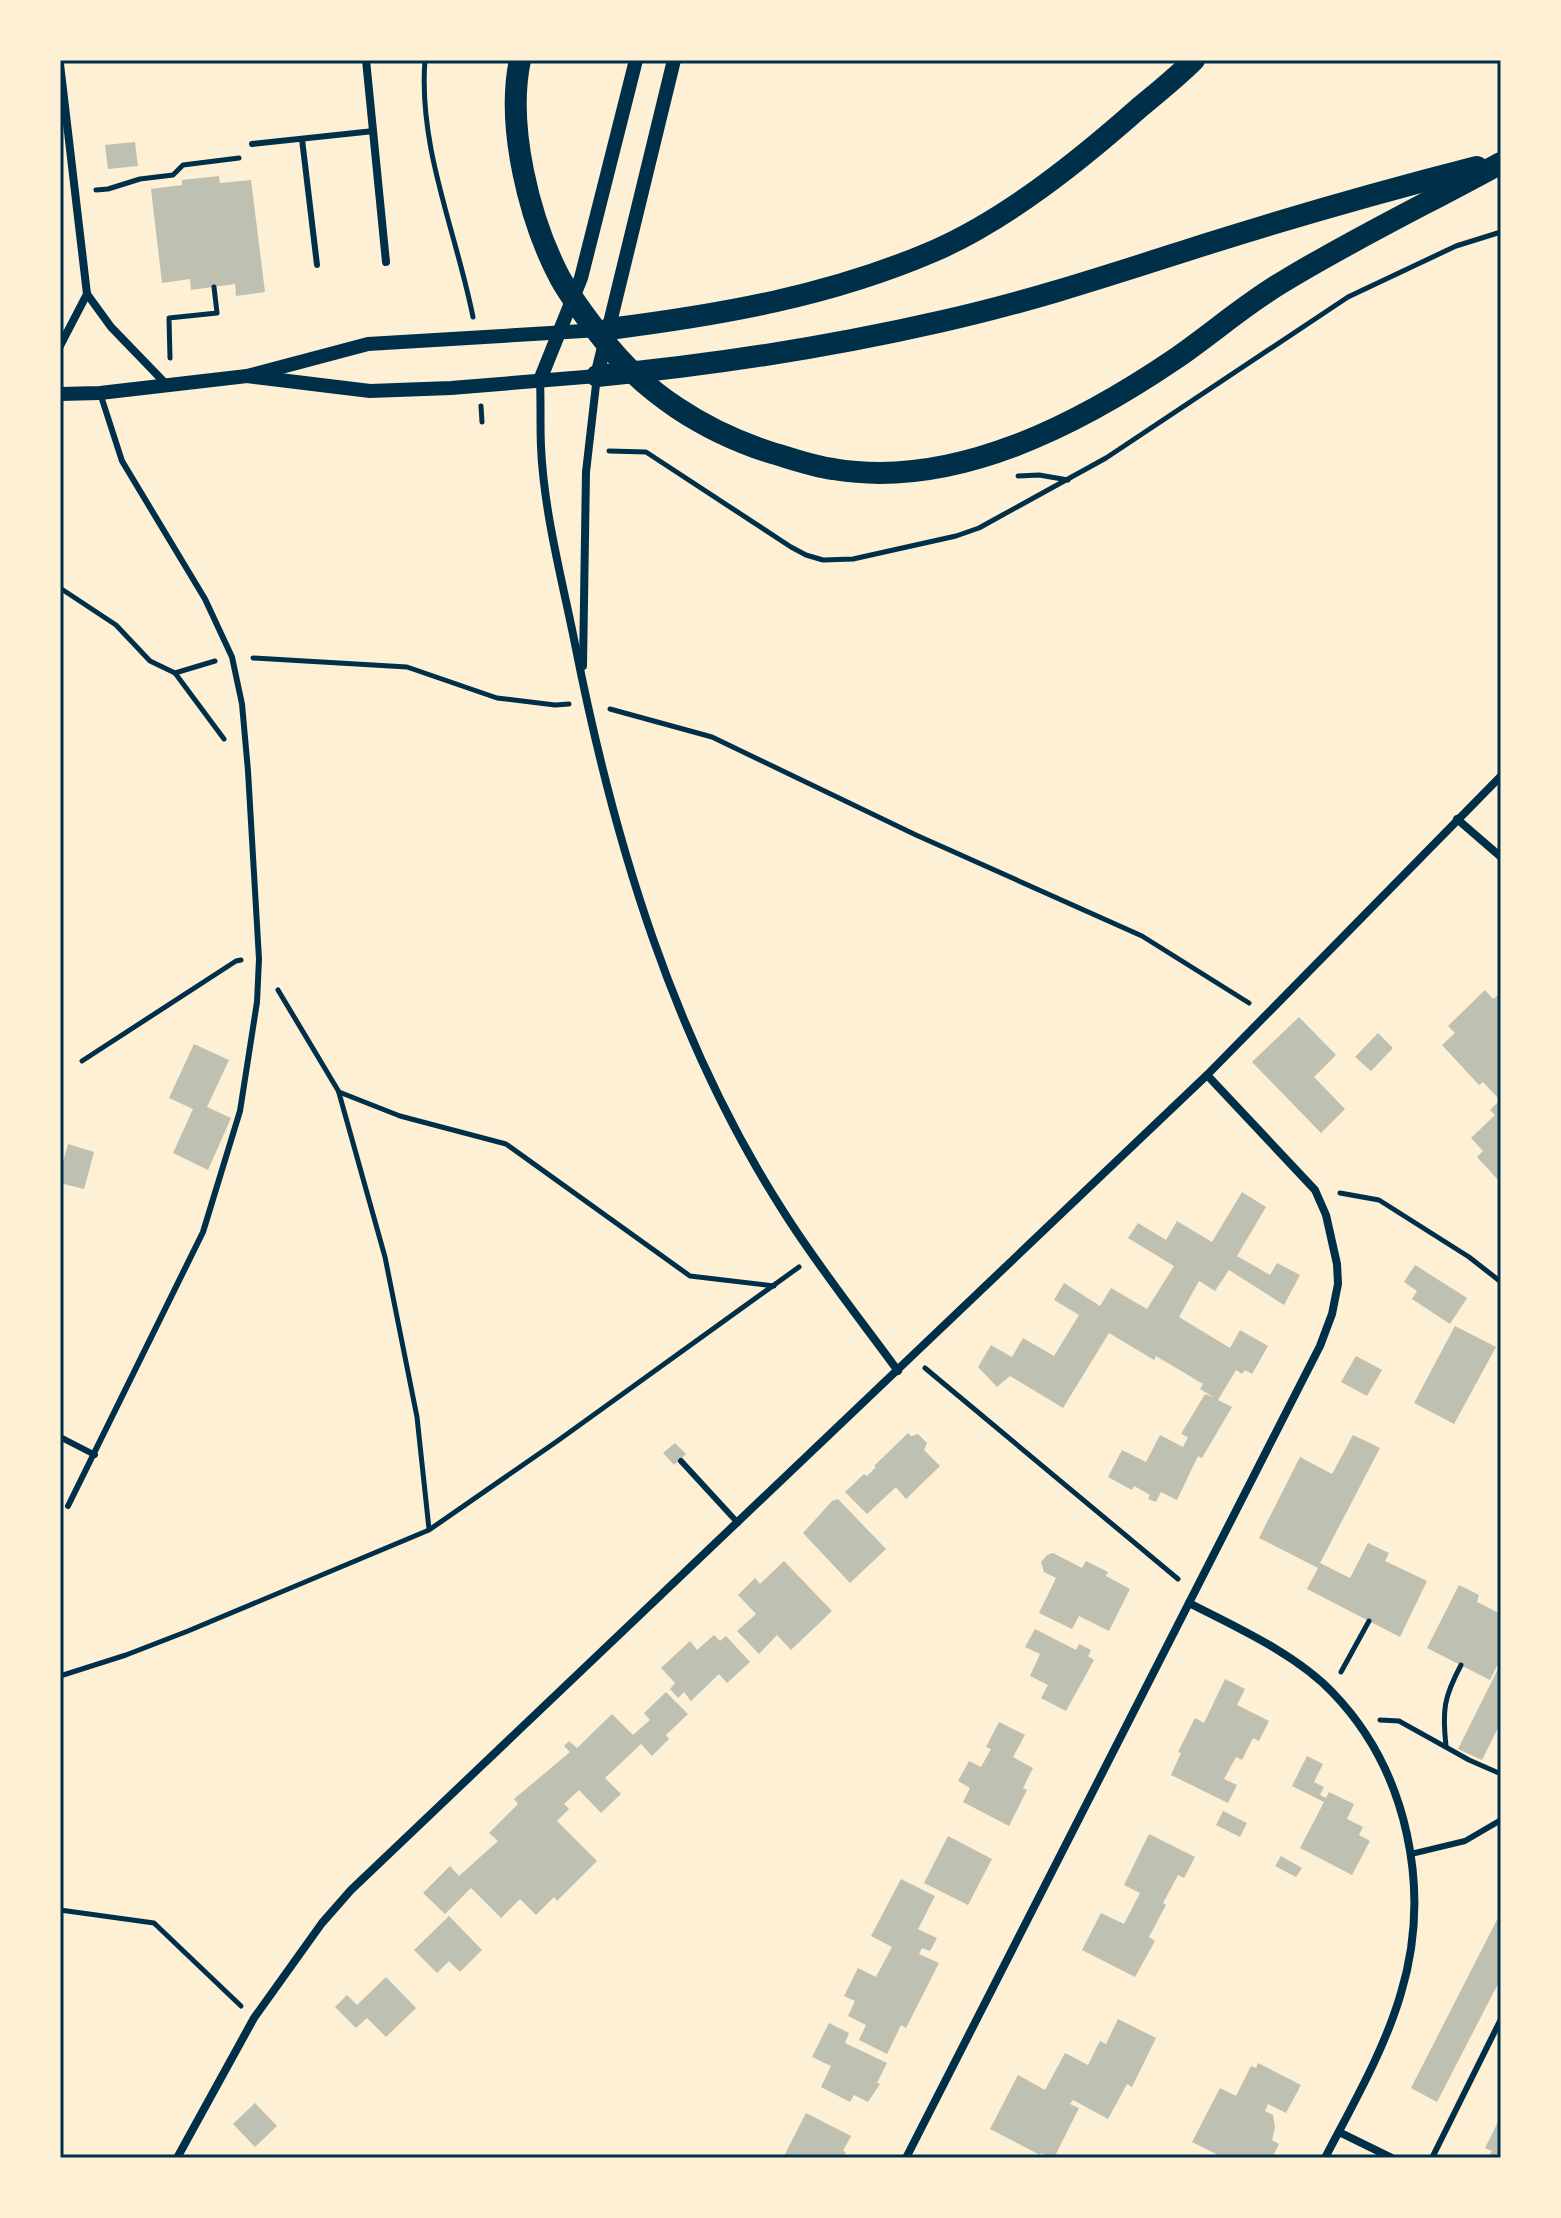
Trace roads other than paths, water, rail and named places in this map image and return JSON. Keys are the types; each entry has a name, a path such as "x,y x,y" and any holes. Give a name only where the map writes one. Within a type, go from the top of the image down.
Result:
{"highway":[{"path":"520,60 517,111 521,158 532,206 561,279 611,350 645,384 707,427 742,443 807,464 858,472 905,471 966,461 1004,450 1075,419 1177,357 1285,280 1501,162"},
{"path":"609,329 692,319 762,306 836,285 936,250 1034,192 1111,132 1194,60"},
{"path":"597,376 697,367 945,321 1056,291 1365,196 1501,162"}],"street":[{"path":"366,60 386,262"},
{"path":"636,60 581,278 540,380 541,448 546,497 587,703 624,852 664,972 722,1103 812,1256 898,1371"},
{"path":"583,682 586,472 597,376 674,60"},
{"path":"60,64 87,294 111,327 168,387"},
{"path":"60,346 87,294"},
{"path":"60,394 168,387 247,376 368,344 609,329"},
{"path":"247,376 370,391 597,376"},
{"path":"177,2158 254,2018 322,1923 351,1890 1207,1075 1501,776"},
{"path":"1457,819 1501,857"},
{"path":"906,2158 1320,1346 1332,1314 1337,1294 1337,1264 1326,1215 1315,1190 1207,1075"},
{"path":"1189,1603 1270,1645 1331,1691 1355,1720 1387,1772 1402,1815 1416,1894 1413,1935 1404,1982 1378,2057 1325,2158"},
{"path":"1339,2132 1392,2158"}],"lane":[{"path":"252,144 374,131"},
{"path":"302,139 317,265"},
{"path":"68,1506 203,1232 240,1111 257,1002 259,959 248,771 242,704 232,657 205,599 122,461 100,393"},
{"path":"60,1437 95,1455"},
{"path":"681,1461 738,1523"},
{"path":"1411,1854 1465,1841 1501,1820"},
{"path":"1432,2158 1501,2019"}]}
